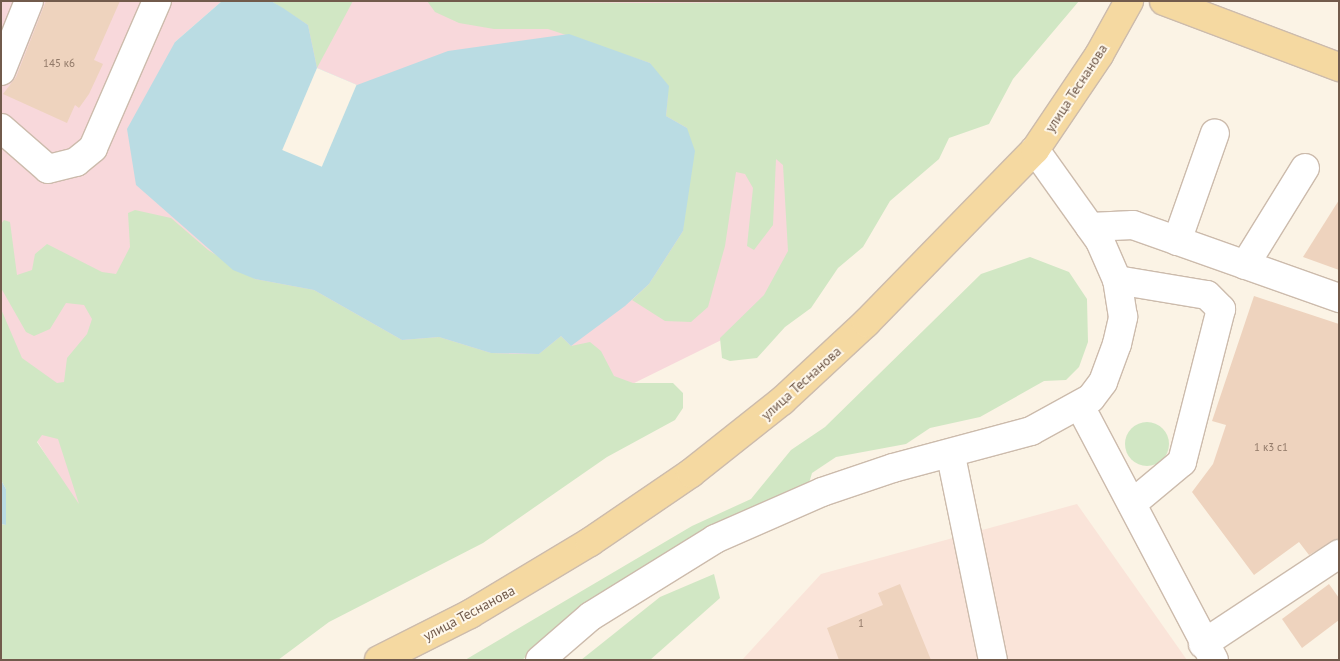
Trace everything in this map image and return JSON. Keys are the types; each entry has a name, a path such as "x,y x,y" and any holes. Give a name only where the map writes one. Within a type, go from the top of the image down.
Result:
{"main road":[{"name":"улица Теснанова","path":"378,660 528,581 737,440 826,362 1035,150 1099,55 1129,1"},
{"path":"1164,1 1339,67"}],"street":[{"path":"1,70 28,1"},
{"path":"1,128 48,169 76,162 93,148 157,1"},
{"path":"1177,241 1215,133"},
{"path":"540,660 591,616 715,539 822,492 893,468 951,456 1031,432 1080,406 1097,390 1112,361 1123,318 1117,280 1090,227 1035,150"},
{"path":"1245,265 1305,168"},
{"path":"1090,227 1133,225 1339,298"},
{"path":"1117,280 1207,295 1222,309 1182,462 1133,503"},
{"path":"1080,406 1133,503 1208,652 1339,554"},
{"path":"951,456 992,660"}],"shaded area":[{"path":"1,1 222,1 175,42 357,85 317,68 283,8 271,1 1016,1 766,318 476,461 156,632 1,383"},
{"path":"1077,504 1187,660 742,660 821,574"}],"green space":[{"path":"271,1 353,1 317,68 308,25"},
{"path":"427,1 642,3 1079,1 1013,79 989,124 949,138 939,159 890,201 863,247 838,268 811,308 785,327 757,358 730,361 722,358 720,338 764,295 788,251 783,165 776,159 773,225 754,250 747,246 753,188 745,174 736,172 725,246 708,307 691,322 665,321 632,300 649,284 683,231 687,128 666,116 668,94 650,63 548,29 494,29 459,23 435,12"},
{"path":"135,210 171,218 208,250 255,279 314,290 402,340 439,337 491,353 514,354 539,354 561,336 571,346 590,342 601,351 614,376 633,383 673,383 683,393 683,408 675,420 607,457 483,543 329,622 278,660 1,660 1,524 6,525 6,489 1,480 1,309 22,358 57,383 64,382 67,358 87,334 92,319 84,305 66,303 50,329 34,336 26,332 1,288 1,224 4,220 10,222 17,275 32,270 35,254 47,244 102,272 116,274 130,247 128,213","holes":["42,435 58,439 79,504 37,442"]},
{"path":"1030,257 1069,272 1087,299 1088,342 1079,367 1066,380 1044,381 980,417 930,428 906,444 836,457 812,473 807,490 545,640 522,660 465,660 692,526 751,499 791,450 825,427 981,274"},
{"path":"1147,422 1159,426 1165,432 1169,444 1165,456 1159,462 1147,466 1135,462 1129,456 1125,444 1129,432 1135,426"},
{"path":"714,574 720,598 650,660 581,660 660,597"}],"water":[{"path":"222,1 271,1 283,8 308,25 317,68 357,85 448,51 569,34 650,63 669,86 666,116 687,128 695,151 683,231 649,284 625,306 571,346 561,336 539,354 491,353 439,337 402,340 314,290 255,279 233,270 136,185 127,129 175,42"},
{"path":"1,480 6,489 6,525 1,524"}],"pier":[{"path":"317,68 357,85 322,167 282,150"}],"building":[{"path":"46,1 120,1 94,60 103,64 89,94 79,108 75,105 67,123 3,94 16,77"},
{"path":"1339,200 1339,270 1303,257"},
{"path":"1254,296 1339,324 1339,538 1309,555 1299,542 1254,575 1192,492 1213,464 1226,425 1212,421"},
{"path":"900,584 931,660 839,660 827,628 883,605 878,593"},
{"path":"1329,584 1339,598 1339,620 1302,648 1282,619"}]}
